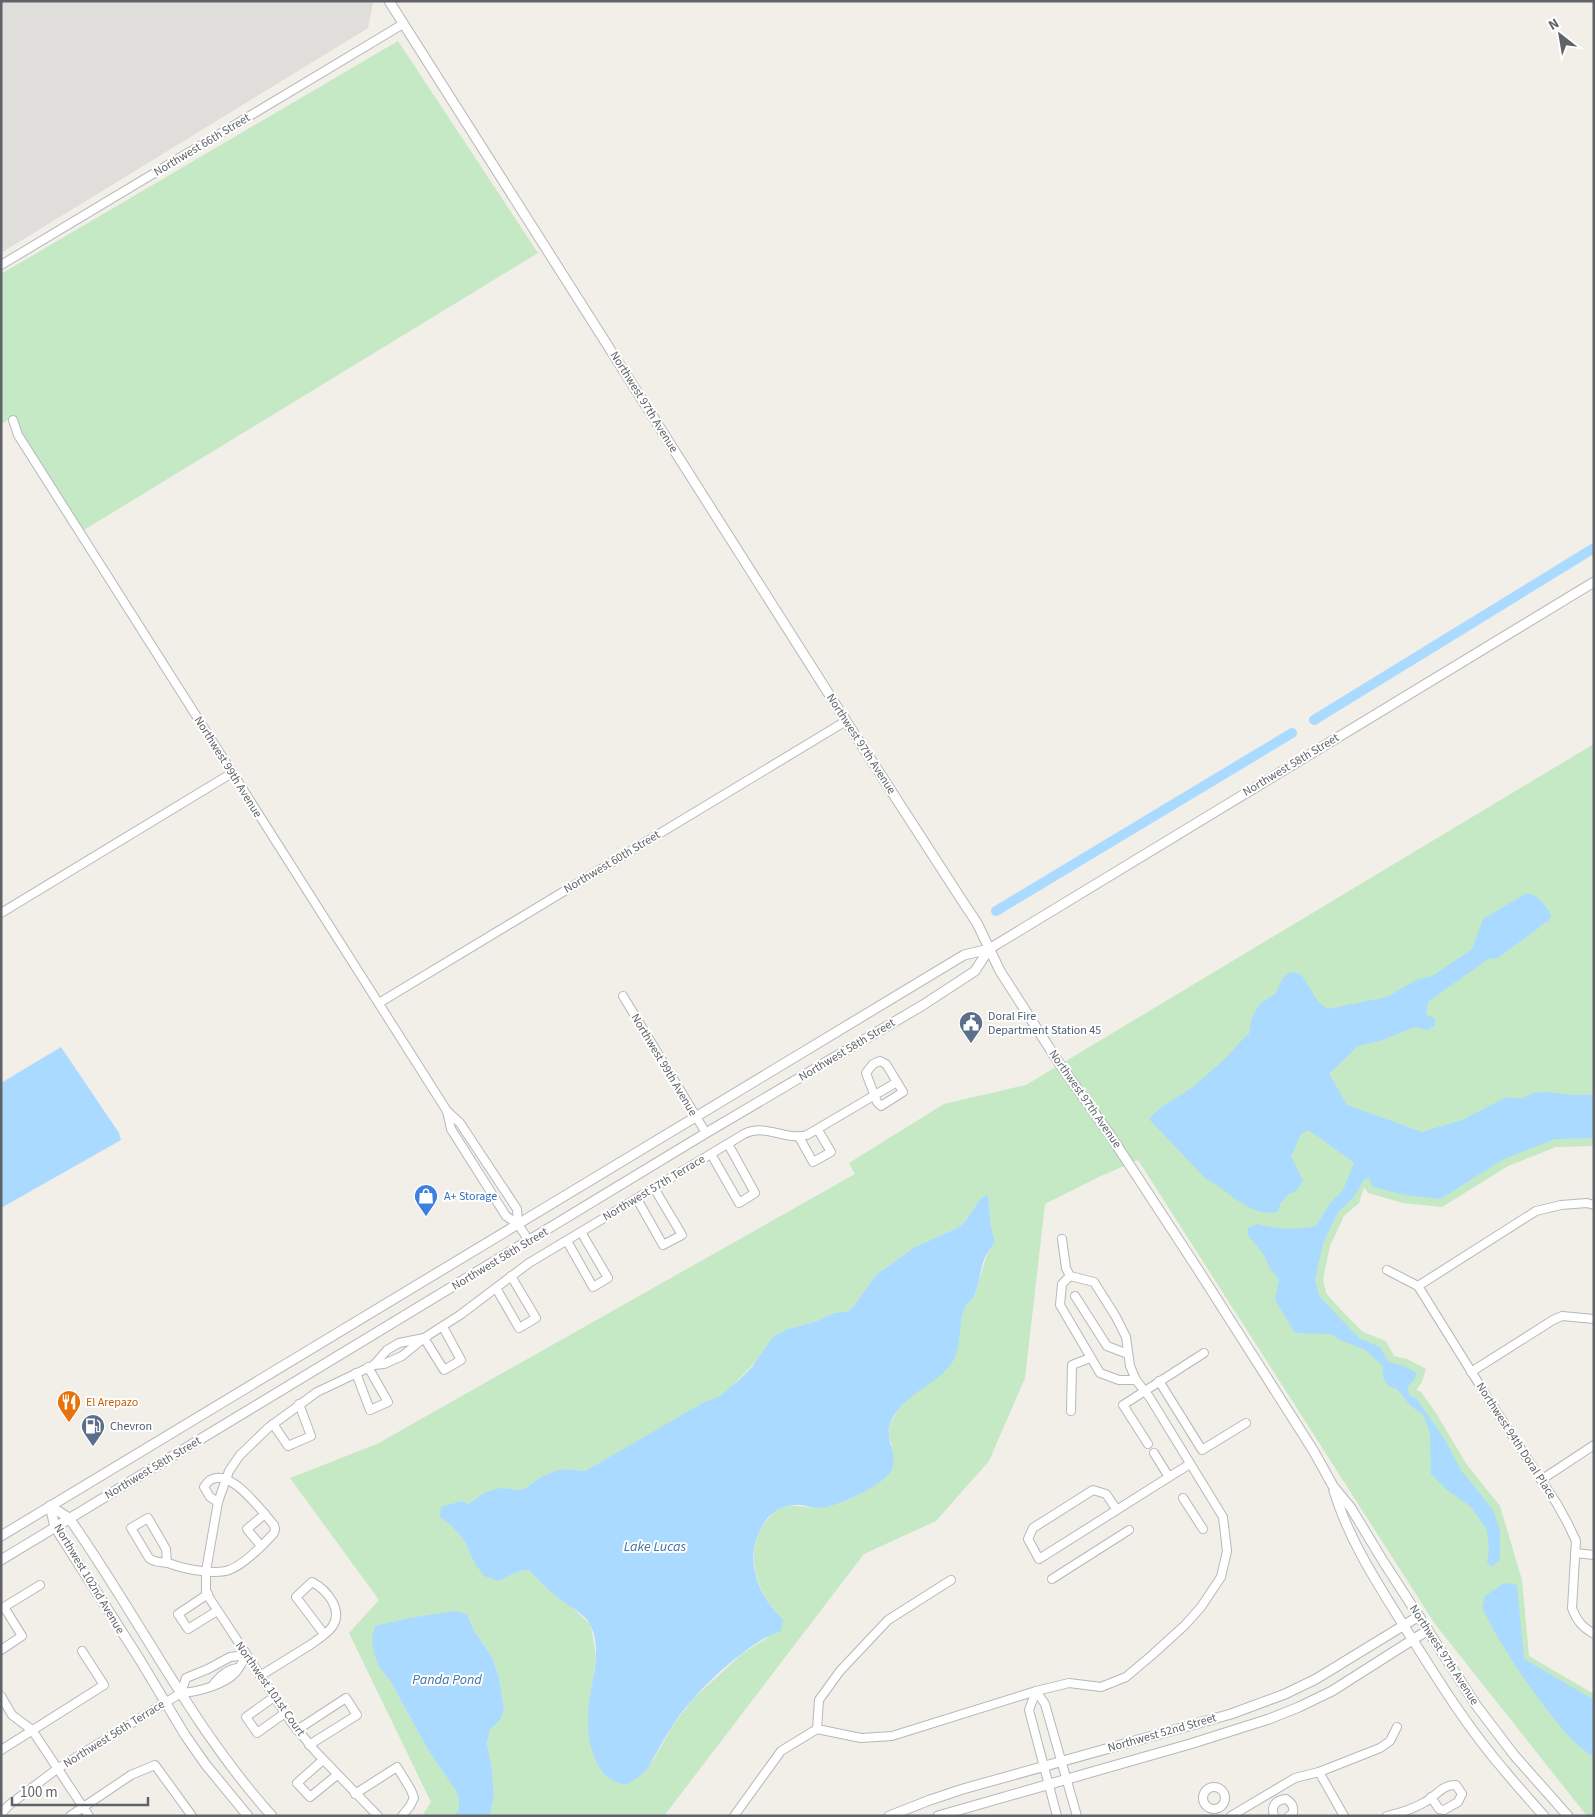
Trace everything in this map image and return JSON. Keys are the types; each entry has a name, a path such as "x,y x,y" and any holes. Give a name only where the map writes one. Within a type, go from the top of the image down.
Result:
{"street":[{"name":"Northwest 97th Avenue","path":"389,1 968,909 1000,971 1052,1053 1110,1135 1197,1268 1313,1450 1333,1486 1351,1508 1476,1705 1514,1755 1568,1816"},
{"name":"Northwest 66th Street","path":"1,265 403,24"},
{"name":"Northwest 99th Avenue","path":"13,420 18,435 447,1111 460,1123 517,1210 518,1224"},
{"name":"Northwest 58th Street","path":"1,1536 964,955 989,949 1594,582"},
{"name":"Northwest 60th Street","path":"379,1003 846,720"},
{"path":"1,913 232,773"},
{"name":"Northwest 58th Street","path":"1,1560 706,1133 937,996 975,971 989,949"},
{"name":"Northwest 99th Avenue","path":"623,996 706,1133"},
{"path":"880,1061 886,1064 897,1082 903,1092 885,1104 879,1105 866,1073 873,1064 880,1061"},
{"path":"818,1130 831,1152 813,1162 799,1137 818,1130 897,1082"},
{"name":"Northwest 99th Avenue","path":"447,1111 451,1129 495,1200 506,1216 518,1224"},
{"name":"Northwest 57th Terrace","path":"206,1571 218,1502 229,1471 240,1455 273,1424 299,1404 326,1387 371,1366 397,1359 511,1276 748,1132 758,1129 799,1137"},
{"path":"711,1154 739,1203 755,1193 728,1144"},
{"path":"637,1198 663,1245 682,1235 654,1188"},
{"path":"1387,1270 1418,1286 1536,1211 1561,1205 1587,1203 1594,1205"},
{"path":"518,1224 529,1241"},
{"path":"567,1241 593,1287 608,1278 581,1232"},
{"path":"734,1816 781,1751 817,1729 861,1738 892,1736 1036,1691 1069,1683 1101,1688 1126,1677 1152,1656 1201,1607 1221,1577 1227,1551 1224,1517 1136,1380 1130,1366 1126,1337 1094,1282 1070,1276 1066,1268 1062,1240"},
{"path":"496,1288 519,1328 536,1318 511,1276"},
{"path":"1070,1276 1062,1284 1060,1305 1090,1358 1100,1373 1119,1380 1136,1380"},
{"name":"Northwest 94th Doral Place","path":"1418,1286 1568,1524 1576,1540 1572,1608 1576,1618 1583,1627 1594,1634"},
{"path":"1075,1296 1108,1346 1128,1354"},
{"path":"1471,1372 1562,1316 1594,1319"},
{"path":"424,1338 444,1370 462,1360 442,1327"},
{"name":"Northwest 57th Terrace","path":"371,1366 387,1350 398,1343 424,1338"},
{"path":"1148,1444 1123,1405 1204,1352"},
{"path":"1071,1411 1072,1365 1090,1358"},
{"path":"356,1373 370,1410 376,1408 388,1402 371,1366"},
{"path":"1159,1381 1202,1450 1246,1423"},
{"path":"273,1424 288,1446 311,1436 299,1404"},
{"path":"1541,1480 1594,1445"},
{"path":"1154,1453 1169,1477"},
{"path":"1117,1510 1106,1494 1093,1490 1033,1528 1028,1539 1039,1559 1117,1510 1169,1477 1190,1464"},
{"path":"167,1563 166,1549 148,1518 131,1528 149,1558 157,1563 223,1572 234,1568 274,1533 275,1529 240,1486 225,1480 214,1479 206,1484 204,1487 210,1497 218,1502"},
{"name":"Northwest 97th Avenue","path":"1333,1486 1341,1514 1367,1567 1413,1640 1468,1723 1503,1769 1544,1816"},
{"path":"1183,1498 1203,1529"},
{"name":"Northwest 102nd Avenue","path":"50,1506 69,1518 180,1693 226,1759 272,1816"},
{"name":"Northwest 102nd Avenue","path":"50,1506 55,1527 206,1765 248,1816"},
{"path":"261,1546 247,1529 264,1514"},
{"path":"1052,1579 1129,1530"},
{"path":"1575,1553 1594,1555"},
{"name":"Northwest 101st Court","path":"206,1571 208,1594 217,1611 285,1713 309,1745 378,1816"},
{"path":"817,1729 819,1700 840,1672 888,1620 951,1580"},
{"path":"260,1676 324,1634 331,1628 334,1622 335,1609 326,1592 312,1582 296,1597 324,1634"},
{"path":"1,1650 22,1636 4,1607 40,1585"},
{"path":"208,1594 178,1614 188,1630 217,1611"},
{"name":"Northwest 52nd Street","path":"889,1816 947,1794 1231,1714 1304,1685 1331,1671 1419,1616"},
{"name":"Northwest 52nd Street","path":"938,1816 1251,1726 1312,1701 1346,1683 1428,1630"},
{"path":"1,1750 104,1685 82,1651"},
{"name":"Northwest 56th Terrace","path":"180,1693 186,1678 208,1670 230,1657 246,1654"},
{"name":"Northwest 56th Terrace","path":"1,1814 8,1805 57,1769 180,1693 199,1690 213,1685 219,1678 238,1668 246,1654"},
{"path":"1304,1685 1312,1701"},
{"path":"1036,1691 1045,1704 1077,1816"},
{"path":"1036,1691 1029,1710 1058,1816"},
{"path":"1,1696 12,1715 32,1730 88,1816"},
{"path":"274,1696 246,1717 257,1733 285,1713"},
{"path":"297,1730 346,1698 357,1715 309,1745"},
{"path":"1222,1806 1229,1816 1294,1778 1319,1772 1380,1748 1390,1741 1396,1727"},
{"path":"323,1760 297,1783 310,1797 337,1775"},
{"path":"70,1816 131,1775 155,1765 192,1816"},
{"path":"356,1794 397,1767 414,1798 402,1816"},
{"path":"1319,1772 1344,1816"},
{"path":"1271,1792 1278,1801"},
{"path":"1387,1816 1401,1813 1431,1798"},
{"path":"1274,1816 1272,1810 1278,1801 1286,1800 1291,1802 1294,1807 1293,1813 1290,1816"}],"shaded area":[{"path":"1,1 372,1 373,3 368,28 1,253"}],"green space":[{"path":"398,41 538,253 79,533 11,418 1,424 1,274"},
{"path":"1594,744 1594,1146 1556,1147 1508,1166 1442,1207 1403,1203 1368,1193 1364,1187 1359,1203 1344,1216 1330,1246 1323,1279 1326,1293 1363,1332 1386,1341 1394,1356 1407,1359 1426,1369 1422,1382 1416,1390 1421,1392 1467,1465 1500,1506 1522,1580 1529,1656 1594,1694 1594,1816 1587,1816 1435,1624 1138,1160 1045,1204 1025,1378 989,1461 936,1521 864,1554 664,1816 490,1816 494,1795 487,1745 490,1729 504,1708 499,1678 492,1657 473,1629 467,1615 376,1626 380,1668 391,1682 427,1748 456,1791 459,1799 459,1809 454,1816 422,1816 431,1802 349,1633 379,1600 290,1478 377,1444 855,1174 849,1163 944,1104 1026,1085","holes":["988,1196 991,1227 995,1241 986,1257 975,1295 964,1308 958,1337 943,1372 910,1396 898,1410 890,1424 888,1435 892,1445 860,1492 850,1499 822,1507 813,1508 793,1505 782,1507 773,1513 759,1532 755,1545 754,1559 759,1585 766,1598 783,1619 766,1639 743,1653 695,1697 676,1721 648,1768 627,1785 590,1705 596,1656 591,1625 571,1606 557,1597 529,1570 520,1571 498,1581 474,1562 465,1542 451,1525 453,1504 462,1501 468,1504 478,1497 512,1489 519,1490 541,1477 564,1469 585,1471 720,1396 788,1329 817,1321 834,1313 848,1311 877,1274 915,1247 957,1228 964,1223 981,1198"]}],"water":[{"path":"1527,893 1536,897 1544,904 1551,915 1549,920 1498,958 1488,959 1428,1002 1426,1014 1435,1019 1435,1026 1427,1030 1415,1027 1383,1040 1358,1046 1329,1074 1347,1105 1422,1132 1462,1120 1507,1097 1521,1099 1533,1093 1548,1092 1570,1095 1589,1095 1594,1093 1594,1138 1555,1139 1504,1159 1440,1199 1405,1195 1373,1187 1369,1178 1364,1179 1353,1198 1338,1212 1323,1243 1315,1279 1319,1296 1359,1338 1380,1347 1389,1362 1404,1366 1417,1373 1407,1388 1410,1396 1416,1398 1445,1440 1461,1470 1493,1510 1500,1530 1500,1560 1491,1567 1487,1562 1489,1549 1487,1530 1471,1507 1446,1489 1431,1474 1430,1433 1424,1416 1410,1405 1397,1389 1387,1384 1383,1378 1383,1366 1364,1349 1340,1340 1331,1334 1295,1333 1275,1300 1279,1280 1270,1268 1264,1255 1248,1235 1248,1228 1258,1224 1287,1229 1316,1226 1331,1202 1343,1190 1354,1163 1309,1130 1301,1134 1291,1156 1303,1181 1296,1191 1289,1194 1280,1204 1278,1212 1258,1211 1240,1202 1206,1179 1149,1119 1160,1108 1193,1087 1225,1059 1249,1034 1252,1017 1260,1004 1276,993 1283,978 1290,972 1301,974 1319,1003 1328,1009 1387,997 1418,979 1431,977 1472,949 1483,919"},
{"path":"61,1047 119,1133 121,1140 1,1208 1,1083"},
{"name":"Lake Lucas","path":"988,1195 991,1227 995,1241 985,1257 974,1296 964,1309 957,1352 950,1366 942,1374 913,1396 896,1413 890,1424 889,1431 894,1458 891,1471 871,1488 843,1502 817,1508 802,1505 783,1507 769,1516 756,1539 754,1564 760,1588 766,1600 783,1619 781,1631 753,1646 708,1683 675,1722 643,1773 627,1785 612,1780 602,1771 590,1744 589,1708 596,1650 594,1634 588,1621 581,1613 553,1594 529,1570 520,1571 498,1581 484,1576 474,1562 465,1542 451,1525 440,1517 441,1507 462,1501 468,1504 486,1492 500,1488 520,1490 555,1471 564,1469 585,1471 703,1403 720,1396 752,1367 773,1337 788,1329 817,1321 834,1313 848,1311 877,1274 915,1247 957,1228 964,1223 981,1198"},
{"path":"1504,1583 1517,1585 1524,1659 1594,1700 1594,1757 1571,1739 1541,1702 1509,1656 1488,1620 1482,1607 1485,1596"},
{"name":"Panda Pond","path":"455,1611 467,1614 473,1629 492,1657 499,1678 504,1708 500,1720 490,1729 487,1744 494,1795 490,1816 454,1816 459,1809 459,1799 456,1791 427,1748 391,1682 380,1668 374,1654 372,1637 375,1626"}],"waterway":[{"path":"1314,720 1594,548"},
{"path":"996,911 1292,733"}],"place":[{"name":"Doral Fire Department Station 45","path":"971,1044"},
{"name":"A+ Storage","path":"426,1217"},
{"name":"El Arepazo","path":"69,1423"},
{"name":"Chevron","path":"93,1447"}]}
